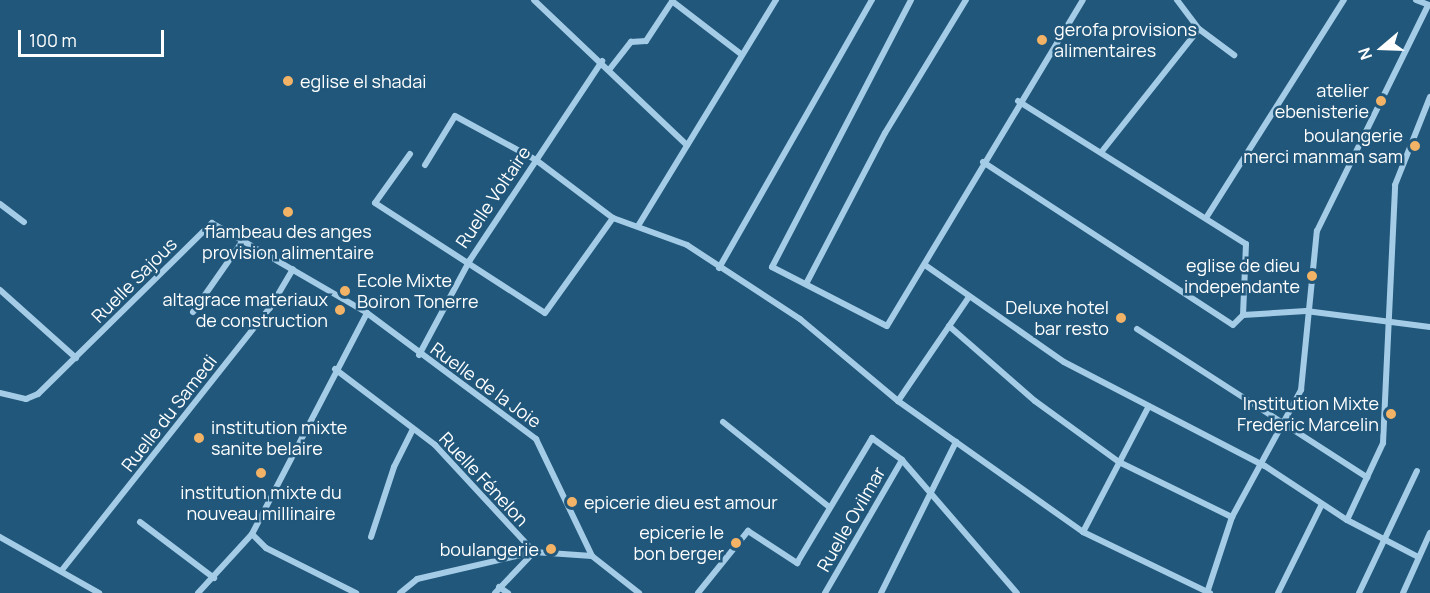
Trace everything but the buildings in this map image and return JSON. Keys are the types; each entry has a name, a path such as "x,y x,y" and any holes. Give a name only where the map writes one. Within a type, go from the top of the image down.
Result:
{"street":[{"path":"534,0 687,145"},
{"path":"638,226 776,0"},
{"path":"719,268 872,0"},
{"path":"911,0 772,267 887,326 925,265 1018,101 1083,0"},
{"path":"806,284 885,133 966,0"},
{"path":"1177,0 1199,29 1234,55"},
{"path":"1206,218 1344,0"},
{"path":"425,165 455,116 536,160 613,218 687,245 800,319 898,401 1083,532 1208,593 1232,517 1301,390 1306,311 1317,231 1429,5 1416,0"},
{"path":"609,69 631,42 646,41 672,2 742,55"},
{"path":"1103,150 1199,29"},
{"name":"Ruelle Voltaire","path":"419,355 470,260 602,62"},
{"path":"1347,520 1383,443 1395,185 1430,97"},
{"path":"1018,101 1103,150 1246,244 1243,315"},
{"path":"410,154 375,202 470,260 545,313 613,218"},
{"path":"982,162 1233,325 1243,315 1306,311 1430,327"},
{"path":"0,204 24,222"},
{"name":"Ruelle Sajous","path":"0,393 31,398 76,358 212,224 244,239 293,269"},
{"path":"193,312 244,239"},
{"path":"925,265 1064,362 1259,464 1347,520 1418,557"},
{"name":"Ruelle de la Joie","path":"293,269 368,313 419,355 536,439 592,556 639,593"},
{"name":"Ruelle du Samedi","path":"62,570 270,308 293,269"},
{"path":"0,290 76,358"},
{"path":"898,401 969,297"},
{"path":"198,593 252,534 335,369 368,313"},
{"path":"949,326 1035,401 1119,462 1232,517"},
{"path":"1137,329 1367,477"},
{"name":"Ruelle Fénelon","path":"335,369 413,429 470,481 534,552"},
{"path":"1083,532 1149,406"},
{"path":"723,422 829,507"},
{"path":"370,537 394,466 413,429"},
{"path":"698,593 748,531 797,563 872,438 902,460 928,494 1017,593"},
{"path":"881,593 928,494 956,442"},
{"name":"Ruelle Ovilmar","path":"825,593 902,460"},
{"path":"1359,593 1417,471"},
{"path":"1278,593 1322,504"},
{"path":"140,522 214,578"},
{"path":"1403,593 1430,533"},
{"path":"252,534 266,548 356,593"},
{"path":"0,537 62,570 99,593"},
{"path":"400,593 417,579 534,552 592,556"},
{"path":"508,593 497,590 534,552"}],"place":[{"name":"gerofa provisions alimentaires","path":"1042,40"},
{"name":"eglise el shadai","path":"288,81"},
{"name":"atelier ebenisterie","path":"1381,101"},
{"name":"boulangerie merci manman sam","path":"1415,146"},
{"name":"flambeau des anges provision alimentaire","path":"288,212"},
{"name":"eglise de dieu independante","path":"1312,276"},
{"name":"Ecole Mixte Boiron Tonerre","path":"345,291"},
{"name":"altagrace materiaux de construction","path":"340,310"},
{"name":"Deluxe hotel bar resto","path":"1121,318"},
{"name":"Institution Mixte Frederic Marcelin","path":"1391,414"},
{"name":"institution mixte sanite belaire","path":"199,438"},
{"name":"institution mixte du nouveau millinaire","path":"261,473"},
{"name":"epicerie dieu est amour","path":"572,502"},
{"name":"epicerie le bon berger","path":"736,543"},
{"name":"boulangerie","path":"551,549"}]}
